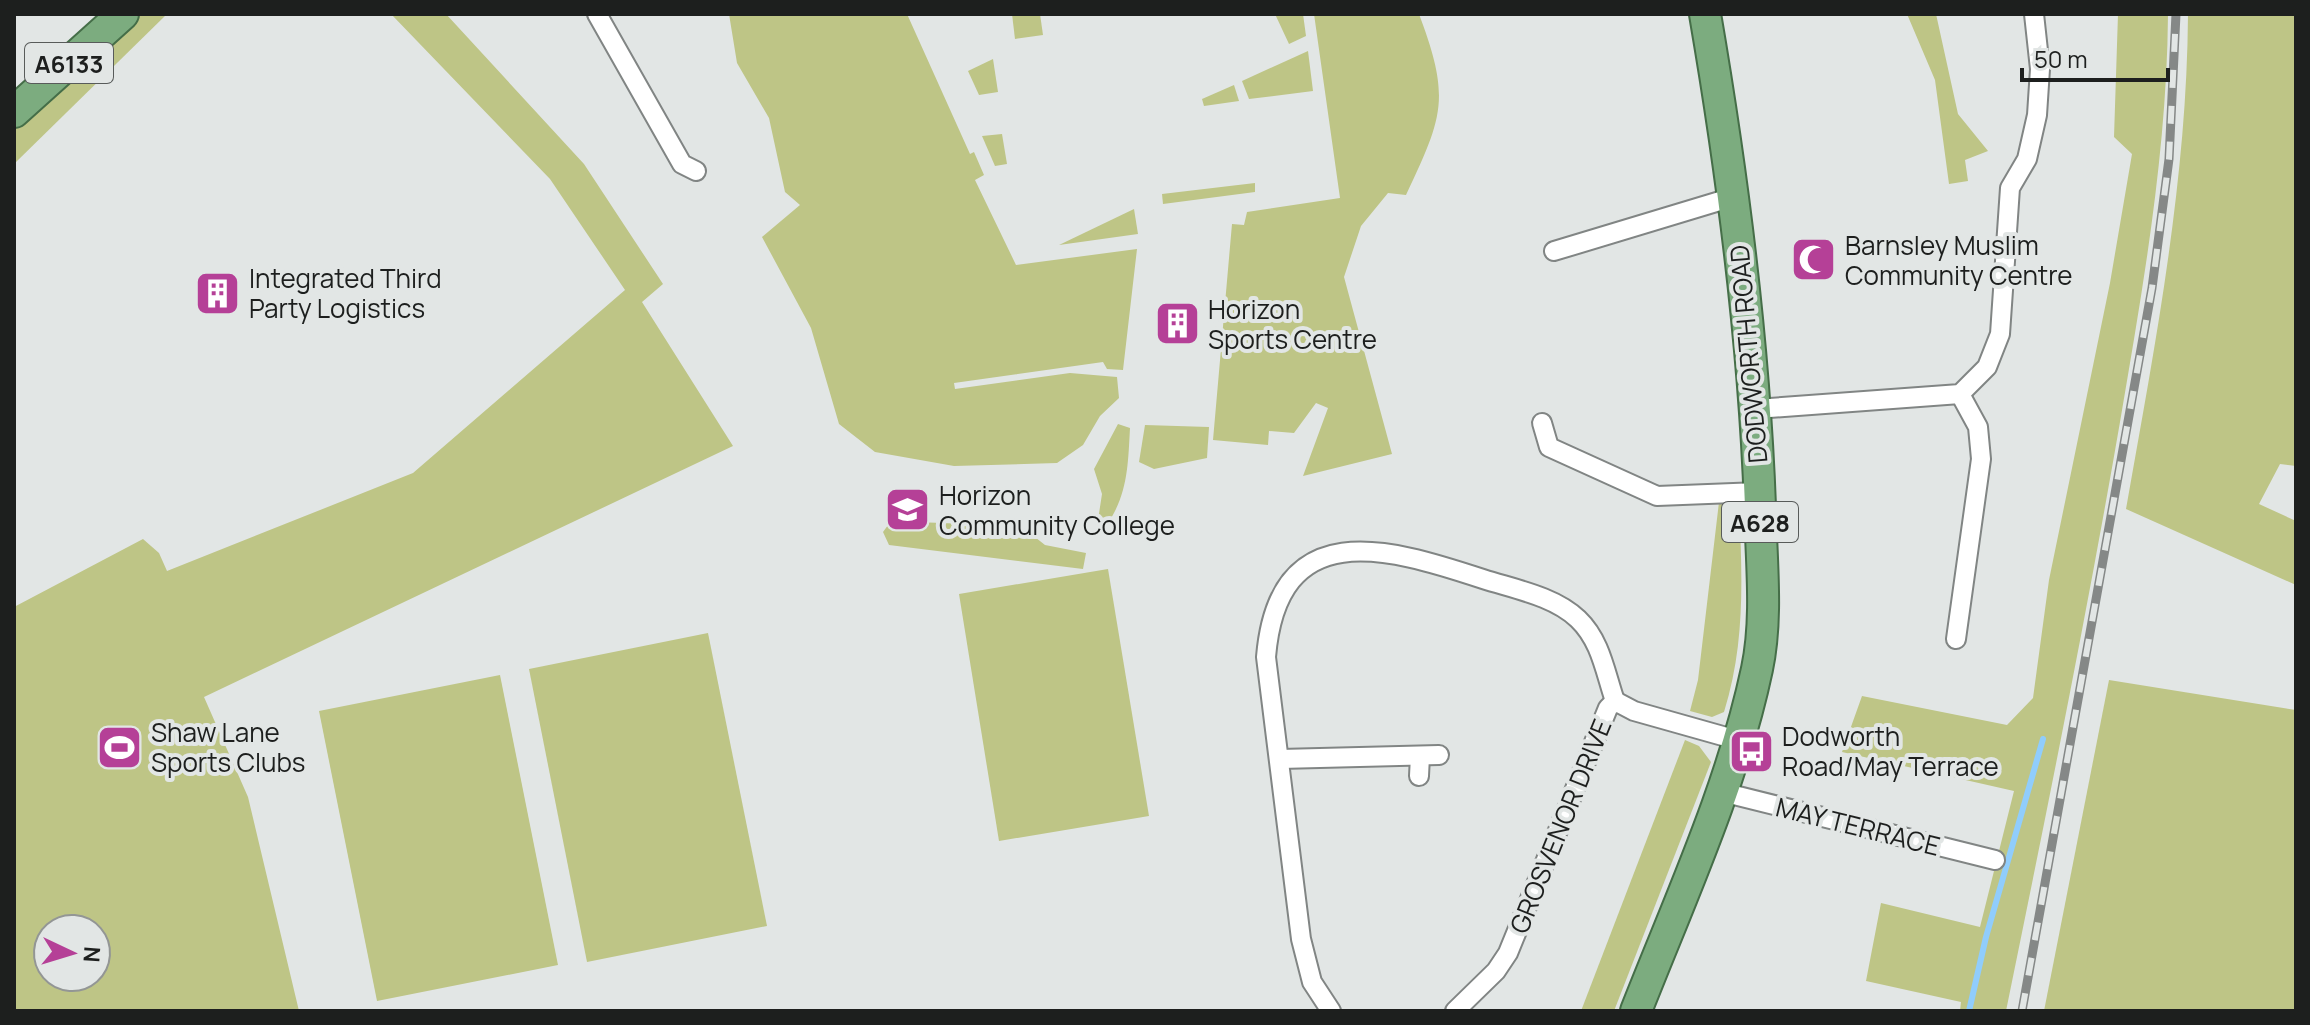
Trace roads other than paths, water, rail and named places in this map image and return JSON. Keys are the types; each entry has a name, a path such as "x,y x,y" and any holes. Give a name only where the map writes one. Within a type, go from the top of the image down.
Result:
{"highway":[{"name":"A6133","path":"14,112 123,14"},
{"name":"DODWORTH ROAD","path":"1636,1011 1722,792 1758,667 1763,605 1756,409 1747,302 1705,14"}],"street":[{"path":"597,14 682,164 696,171"},
{"path":"1756,409 1960,394 1987,367 2000,334 2010,188 2027,159 2037,115 2040,69 2034,14"},
{"path":"1554,251 1733,197"},
{"path":"1956,639 1981,459 1978,427 1960,394"},
{"path":"1542,423 1549,447 1657,496 1759,492"},
{"path":"1331,1011 1312,982 1303,950 1266,657 1269,625 1276,599 1290,579 1309,565 1336,554 1359,552 1408,557 1560,606 1580,620 1596,643 1615,701"},
{"name":"GROSVENOR DRIVE","path":"1455,1011 1496,971 1508,953 1608,708 1615,701 1634,711 1737,740"},
{"path":"1280,759 1439,755"},
{"path":"1419,776 1420,756"},
{"name":"MAY TERRACE","path":"1722,792 1995,860"}],"waterway":[{"path":"1969,1011 1986,937 2043,739"}],"railway":[{"path":"2022,1011 2152,288 2169,159 2176,14"}],"place":[{"name":"Barnsley Muslim Community Centre","path":"1814,260"},
{"name":"Integrated Third Party Logistics","path":"218,293"},
{"name":"Horizon Sports Centre","path":"1177,324"},
{"name":"Horizon Community College","path":"908,510"},
{"name":"Shaw Lane Sports Clubs","path":"120,747"},
{"name":"Dodworth Road/May Terrace","path":"1751,751"}]}
